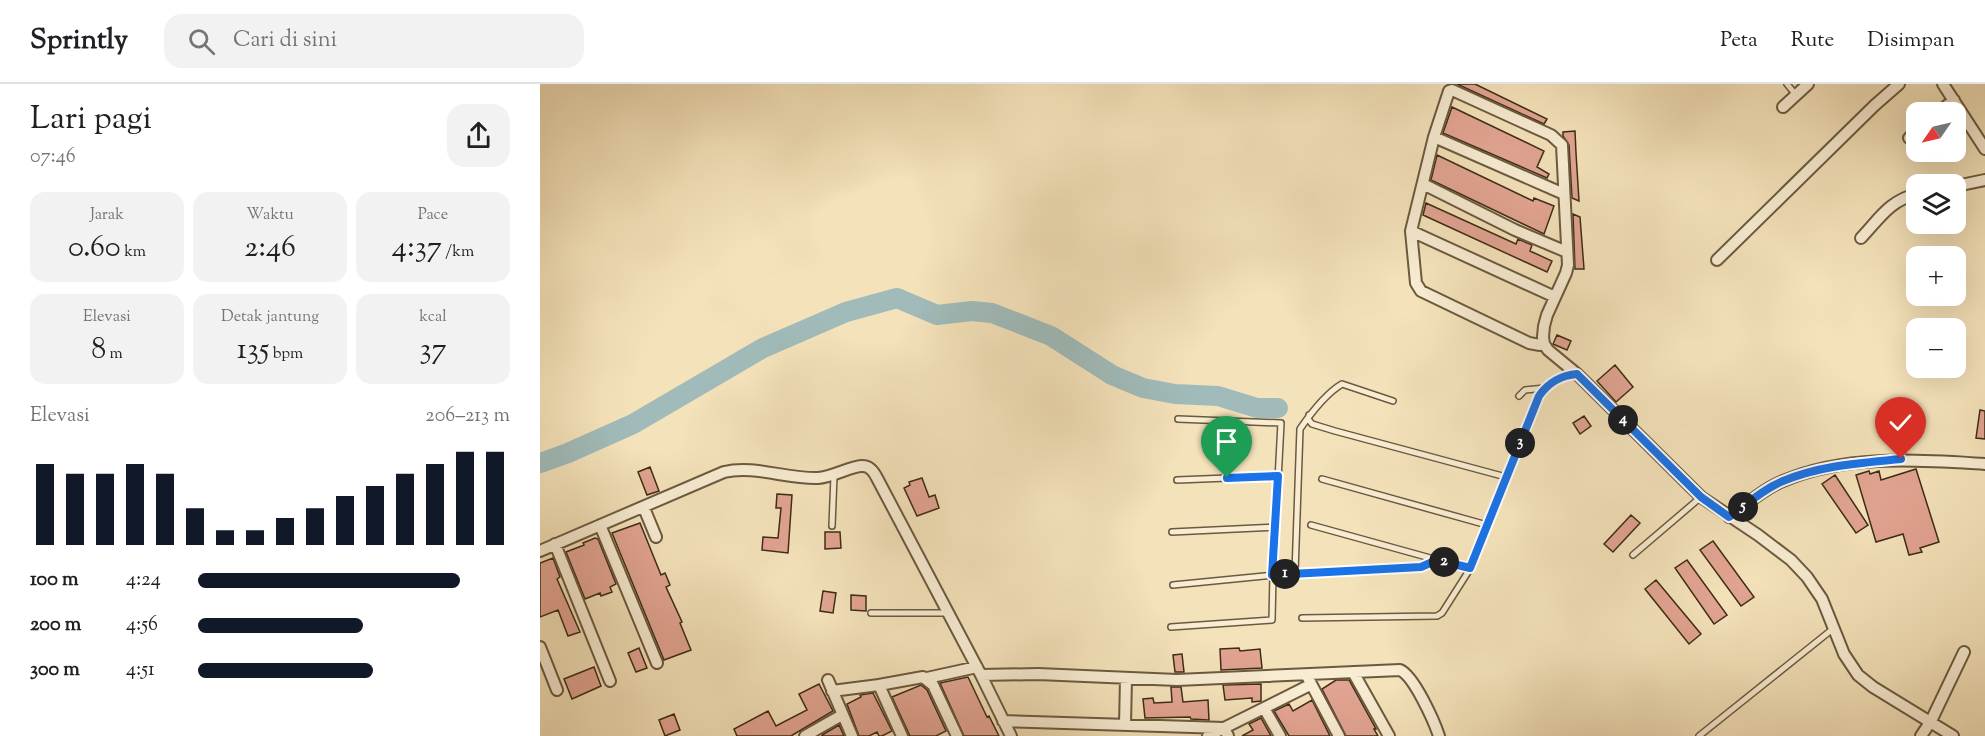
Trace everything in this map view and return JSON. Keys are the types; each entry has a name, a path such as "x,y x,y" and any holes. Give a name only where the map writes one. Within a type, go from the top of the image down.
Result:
{"street":[{"path":"1783,107 1808,84"},
{"path":"1717,260 1899,84"},
{"path":"1943,84 1985,149"},
{"path":"1544,344 1530,343 1421,291 1416,284 1411,231 1434,137 1448,92 1452,90 1556,138 1562,145 1566,273 1544,326 1544,344 1548,350 1577,374 1701,497 1791,560 1807,577 1822,599 1844,654 1858,675 1873,687 1953,736"},
{"path":"1434,137 1564,194"},
{"path":"1966,184 1985,180"},
{"path":"1423,184 1515,230 1567,252"},
{"path":"1861,238 1895,202 1906,197"},
{"path":"1411,231 1555,297"},
{"path":"1729,517 1783,481 1836,465 1901,459 1985,464"},
{"path":"540,551 729,471 807,478 834,476 861,466 866,467 873,471 1011,736"},
{"path":"644,508 656,537"},
{"path":"600,525 657,663"},
{"path":"555,544 609,681"},
{"path":"540,647 556,690"},
{"path":"1921,736 1931,721 1964,652"},
{"path":"832,691 979,671 1178,680 1400,670 1406,672 1439,736"},
{"path":"1353,672 1389,736"},
{"path":"1307,674 1310,685 1339,736"},
{"path":"927,678 933,685 957,736"},
{"path":"1125,725 1126,678"},
{"path":"828,680 852,736"},
{"path":"879,685 902,736"},
{"path":"1208,736 1226,732 1264,708 1310,685"},
{"path":"1264,708 1280,736"},
{"path":"805,736 842,715"},
{"path":"1003,721 1125,725 1226,732"}],"lane":[{"path":"1787,84 1796,95"},
{"path":"1302,618 1439,615 1445,611 1470,568 1539,396 1545,388 1567,375 1577,374"},
{"path":"1294,573 1300,429 1309,415 1342,384 1393,401"},
{"path":"1519,396 1525,390 1545,388"},
{"path":"1309,415 1308,419 1312,424 1506,477"},
{"path":"1171,627 1272,620 1272,575 1281,423 1178,419"},
{"path":"831,526 834,476"},
{"path":"1177,480 1278,476"},
{"path":"1322,479 1487,525"},
{"path":"1633,555 1701,497"},
{"path":"1311,525 1470,568"},
{"path":"1172,532 1275,527"},
{"path":"1173,585 1294,573 1421,567 1437,560"},
{"path":"871,613 947,613"},
{"path":"1699,736 1834,628"}],"building":[{"path":"1457,84 1475,84 1547,119 1544,124"},
{"path":"1452,107 1544,151 1537,167 1549,174 1547,178 1443,133"},
{"path":"1575,131 1579,201 1572,198 1569,145 1563,136 1563,132"},
{"path":"1437,155 1533,201 1534,198 1554,206 1544,234 1431,180"},
{"path":"1426,203 1516,244 1518,239 1532,245 1530,251 1552,261 1547,272 1423,215"},
{"path":"1573,214 1580,217 1584,269 1575,269"},
{"path":"1557,335 1571,341 1567,350 1553,344"},
{"path":"1615,365 1633,387 1616,402 1597,381"},
{"path":"1980,410 1985,411 1985,439 1976,438"},
{"path":"1584,416 1591,426 1580,434 1573,423"},
{"path":"650,467 659,491 647,495 638,472"},
{"path":"1916,469 1939,542 1920,548 1922,552 1909,555 1903,534 1876,542 1856,475 1879,471 1881,480"},
{"path":"1835,475 1868,525 1856,533 1822,484"},
{"path":"922,478 929,497 935,495 939,508 917,516 904,488 910,485 909,482"},
{"path":"777,494 792,495 788,553 762,550 763,537 778,538 781,508 776,508"},
{"path":"1631,515 1640,523 1613,552 1604,544"},
{"path":"640,523 661,575 665,573 670,585 666,587 682,622 680,623 691,650 664,660 612,533"},
{"path":"825,532 840,532 841,548 825,549"},
{"path":"595,538 598,539 616,584 610,587 612,592 601,596 600,593 585,599 566,552"},
{"path":"1713,541 1754,597 1741,606 1700,550"},
{"path":"553,558 560,577 557,579 580,632 568,636 558,610 540,617 540,563"},
{"path":"1687,560 1727,615 1714,624 1675,568"},
{"path":"1656,580 1701,634 1689,644 1645,589"},
{"path":"823,591 836,593 833,613 820,611"},
{"path":"851,595 866,596 866,611 851,610"},
{"path":"639,648 647,668 636,672 628,653"},
{"path":"1239,648 1240,651 1260,649 1262,668 1221,670 1220,649"},
{"path":"1182,654 1184,672 1175,672 1173,655"},
{"path":"594,667 601,686 572,699 564,679"},
{"path":"968,677 999,736 964,736 940,683"},
{"path":"1336,680 1349,680 1378,736 1346,736 1322,689"},
{"path":"819,684 833,711 791,736 737,736 734,729 768,711 776,726 807,710 799,694"},
{"path":"1261,684 1261,701 1252,702 1252,698 1225,700 1223,685"},
{"path":"921,685 927,690 946,731 936,736 910,736 892,697"},
{"path":"1171,687 1181,687 1183,702 1208,700 1209,720 1191,719 1190,717 1145,718 1143,699 1153,698 1154,703 1172,702"},
{"path":"873,693 892,731 882,736 879,736 877,732 869,736 859,736 847,704 861,697 860,695"},
{"path":"1312,700 1330,736 1289,736 1274,711 1289,704 1293,711"},
{"path":"674,714 680,730 665,736 659,720"},
{"path":"1261,718 1271,736 1242,736 1253,730 1249,724"},
{"path":"839,725 844,736 822,736 822,735"}],"waterway":[{"path":"540,463 633,424 763,348 846,312 897,298 937,315 972,311 992,313 1051,336 1112,375 1143,388 1175,394 1218,396 1257,408 1278,408"}],"route":[{"path":"1227,478 1278,476 1272,575 1421,567 1437,560 1470,568 1539,396 1545,388 1567,375 1577,374 1701,497 1729,517 1783,481 1836,465 1901,459"}]}
